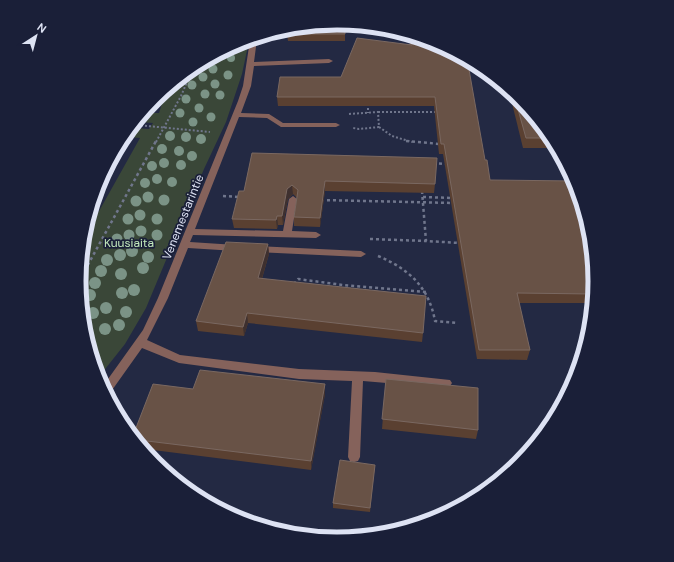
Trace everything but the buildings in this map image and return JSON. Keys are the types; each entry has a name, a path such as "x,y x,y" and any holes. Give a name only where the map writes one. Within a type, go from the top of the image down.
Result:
{"street":[{"name":"Venemestarintie","path":"109,386 147,332 163,298 247,86 253,44"},
{"path":"250,64 329,61"},
{"path":"237,114 269,116 281,125 336,125"},
{"path":"287,234 293,199"},
{"path":"190,232 316,235"},
{"path":"184,245 361,254"},
{"path":"140,342 179,359 299,374 358,376 446,383"},
{"path":"354,456 358,376"}],"path":[{"path":"87,267 181,96 188,79"},
{"path":"368,103 368,113"},
{"path":"378,112 444,112"},
{"path":"140,125 218,132"},
{"path":"379,127 384,134 406,140 441,144"},
{"path":"428,163 452,164"},
{"path":"422,190 426,241 462,243"},
{"path":"218,196 240,197"},
{"path":"423,197 454,198"},
{"path":"293,199 456,203"},
{"path":"361,254 376,255 386,259 418,281 427,292 431,300 435,321 457,323"},
{"path":"290,289 298,279 343,286 427,292"},
{"path":"342,292 343,286"}],"green space":[{"name":"Kuusiaita","path":"248,46 242,74 226,122 204,169 146,308 125,344 103,372 99,362 88,314 86,281 88,248 91,232 94,220 140,138 131,137 138,128 149,129 153,123 143,122 151,113 159,113 163,101 184,82 226,56"}]}
